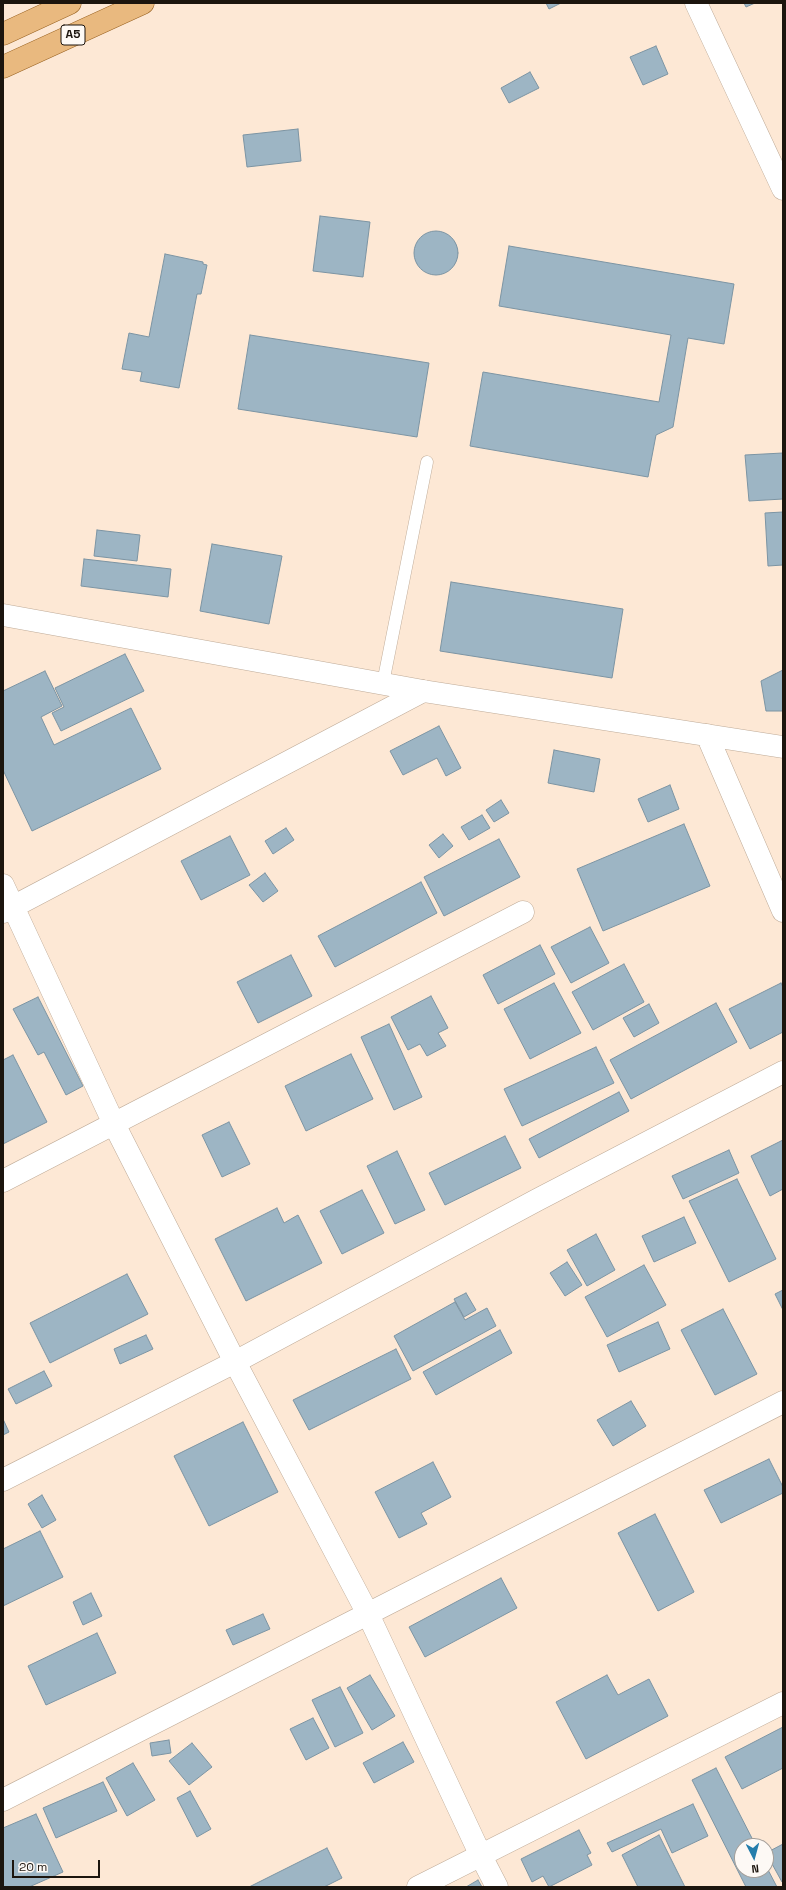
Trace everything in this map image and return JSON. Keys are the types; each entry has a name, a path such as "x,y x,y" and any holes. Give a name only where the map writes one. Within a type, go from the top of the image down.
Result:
{"main road":[{"name":"A5","path":"3,34 70,3"},
{"name":"A5","path":"3,67 143,3"}],"street":[{"path":"696,3 783,189"},
{"path":"3,615 423,691 783,748"},
{"path":"8,909 423,691"},
{"path":"707,735 783,911"},
{"path":"3,885 8,909 114,1124 235,1362 368,1614 481,1856 497,1887"},
{"path":"3,1181 523,912"},
{"path":"3,1480 235,1362 537,1200 783,1072"},
{"path":"3,1800 783,1402"},
{"path":"418,1887 783,1703"}],"lane":[{"path":"383,683 427,462"}],"building":[{"path":"546,3 561,3 549,9"},
{"path":"744,3 755,3 746,7"},
{"path":"656,46 668,74 643,85 630,57"},
{"path":"530,72 539,88 509,103 501,88"},
{"path":"298,129 301,161 247,167 243,135"},
{"path":"320,216 370,222 363,277 313,271"},
{"path":"432,231 440,231 452,237 458,249 458,257 452,269 440,275 432,275 420,269 414,257 414,249 420,237"},
{"path":"509,246 734,284 724,344 688,338 673,427 656,435 648,477 470,446 483,372 659,402 671,335 499,306"},
{"path":"165,254 203,262 203,264 207,265 201,294 197,294 179,388 140,381 142,372 122,369 129,333 149,337"},
{"path":"250,335 429,363 417,437 238,409"},
{"path":"783,453 783,499 749,501 745,455"},
{"path":"783,512 783,565 768,566 765,513"},
{"path":"97,530 140,535 137,561 94,556"},
{"path":"212,544 282,556 269,624 200,611"},
{"path":"84,559 171,569 168,597 81,586"},
{"path":"451,582 623,609 612,678 440,651"},
{"path":"125,654 144,691 61,731 52,713 64,707 55,688"},
{"path":"783,670 783,711 766,711 761,681"},
{"path":"45,671 62,706 41,717 54,745 131,708 161,769 32,831 3,770 3,691"},
{"path":"439,726 461,768 446,776 437,758 403,775 390,751"},
{"path":"554,750 600,759 594,792 548,783"},
{"path":"670,785 679,809 648,822 638,799"},
{"path":"501,800 509,813 494,822 486,810"},
{"path":"482,815 490,828 469,840 461,827"},
{"path":"684,824 710,886 603,931 577,869"},
{"path":"286,828 294,840 273,854 265,841"},
{"path":"443,834 453,846 439,858 429,845"},
{"path":"230,836 250,875 201,900 181,861"},
{"path":"499,839 520,877 444,916 424,877"},
{"path":"265,873 278,891 263,902 249,885"},
{"path":"421,882 437,913 335,967 318,936"},
{"path":"590,927 609,963 571,983 551,947"},
{"path":"540,945 555,974 498,1004 483,975"},
{"path":"291,955 312,996 258,1023 237,982"},
{"path":"624,964 644,1002 593,1030 572,992"},
{"path":"554,983 581,1033 530,1059 504,1009"},
{"path":"781,983 783,987 783,1032 750,1049 729,1009"},
{"path":"431,996 448,1028 438,1033 446,1046 427,1056 420,1044 408,1050 391,1017"},
{"path":"38,997 83,1086 66,1095 44,1052 38,1055 13,1009"},
{"path":"716,1003 737,1042 631,1099 610,1060"},
{"path":"649,1004 659,1023 634,1037 623,1018"},
{"path":"389,1024 422,1097 394,1110 361,1037"},
{"path":"596,1047 614,1083 522,1126 504,1089"},
{"path":"351,1054 373,1099 306,1131 285,1086"},
{"path":"13,1055 47,1122 3,1144 3,1060"},
{"path":"619,1092 629,1111 539,1158 529,1139"},
{"path":"229,1122 250,1164 222,1177 202,1135"},
{"path":"505,1136 521,1168 445,1205 429,1173"},
{"path":"783,1140 783,1189 770,1196 751,1156"},
{"path":"729,1150 739,1173 683,1199 672,1176"},
{"path":"397,1151 425,1210 395,1224 367,1166"},
{"path":"737,1179 776,1259 729,1282 689,1201"},
{"path":"362,1190 384,1233 342,1254 320,1211"},
{"path":"277,1208 284,1223 298,1215 322,1263 246,1301 215,1239"},
{"path":"684,1217 696,1243 654,1262 642,1236"},
{"path":"596,1234 615,1270 587,1286 567,1250"},
{"path":"567,1262 582,1285 565,1296 550,1273"},
{"path":"644,1265 666,1305 607,1337 585,1297"},
{"path":"127,1274 148,1314 50,1363 30,1323"},
{"path":"783,1290 783,1310 775,1294"},
{"path":"466,1293 476,1310 464,1317 454,1299"},
{"path":"455,1302 465,1320 487,1308 496,1326 413,1371 394,1336"},
{"path":"723,1309 757,1374 715,1395 681,1330"},
{"path":"658,1322 670,1349 619,1372 607,1345"},
{"path":"500,1330 512,1353 436,1395 423,1372"},
{"path":"146,1335 153,1349 120,1364 114,1349"},
{"path":"396,1349 411,1379 309,1430 293,1400"},
{"path":"44,1371 52,1386 16,1404 8,1389"},
{"path":"631,1401 646,1426 613,1446 597,1420"},
{"path":"3,1419 9,1432 3,1435"},
{"path":"243,1422 278,1492 209,1526 174,1456"},
{"path":"769,1459 783,1487 783,1493 721,1523 704,1490"},
{"path":"433,1462 451,1497 421,1513 427,1524 399,1538 375,1492"},
{"path":"42,1495 56,1520 42,1528 28,1504"},
{"path":"655,1514 694,1592 658,1611 618,1533"},
{"path":"40,1531 63,1577 3,1606 3,1549"},
{"path":"501,1578 517,1608 425,1657 409,1627"},
{"path":"91,1593 102,1616 83,1625 73,1602"},
{"path":"263,1614 270,1629 233,1645 226,1630"},
{"path":"97,1633 116,1673 46,1705 28,1666"},
{"path":"370,1675 395,1716 372,1730 347,1688"},
{"path":"607,1675 618,1695 649,1679 668,1716 586,1759 556,1702"},
{"path":"340,1687 363,1733 335,1747 312,1700"},
{"path":"313,1718 329,1748 306,1760 290,1729"},
{"path":"783,1727 783,1768 742,1789 725,1757"},
{"path":"169,1740 171,1753 152,1756 150,1743"},
{"path":"403,1742 414,1762 374,1783 363,1763"},
{"path":"192,1743 212,1767 189,1785 169,1761"},
{"path":"133,1763 155,1800 127,1816 106,1778"},
{"path":"716,1768 752,1838 734,1838 734,1863 692,1780"},
{"path":"103,1782 117,1811 56,1838 43,1808"},
{"path":"190,1791 211,1829 197,1837 177,1798"},
{"path":"693,1804 708,1836 672,1853 661,1829 612,1852 607,1843"},
{"path":"36,1814 63,1872 29,1887 3,1887 3,1828"},
{"path":"579,1830 591,1853 587,1855 592,1865 549,1887 543,1876 532,1882 521,1859"},
{"path":"659,1835 685,1887 638,1887 622,1855"},
{"path":"783,1844 783,1882 774,1868 774,1849"},
{"path":"327,1848 342,1878 324,1887 249,1887"},
{"path":"741,1878 772,1878 777,1887 746,1887"},
{"path":"478,1880 482,1887 466,1887"}]}
